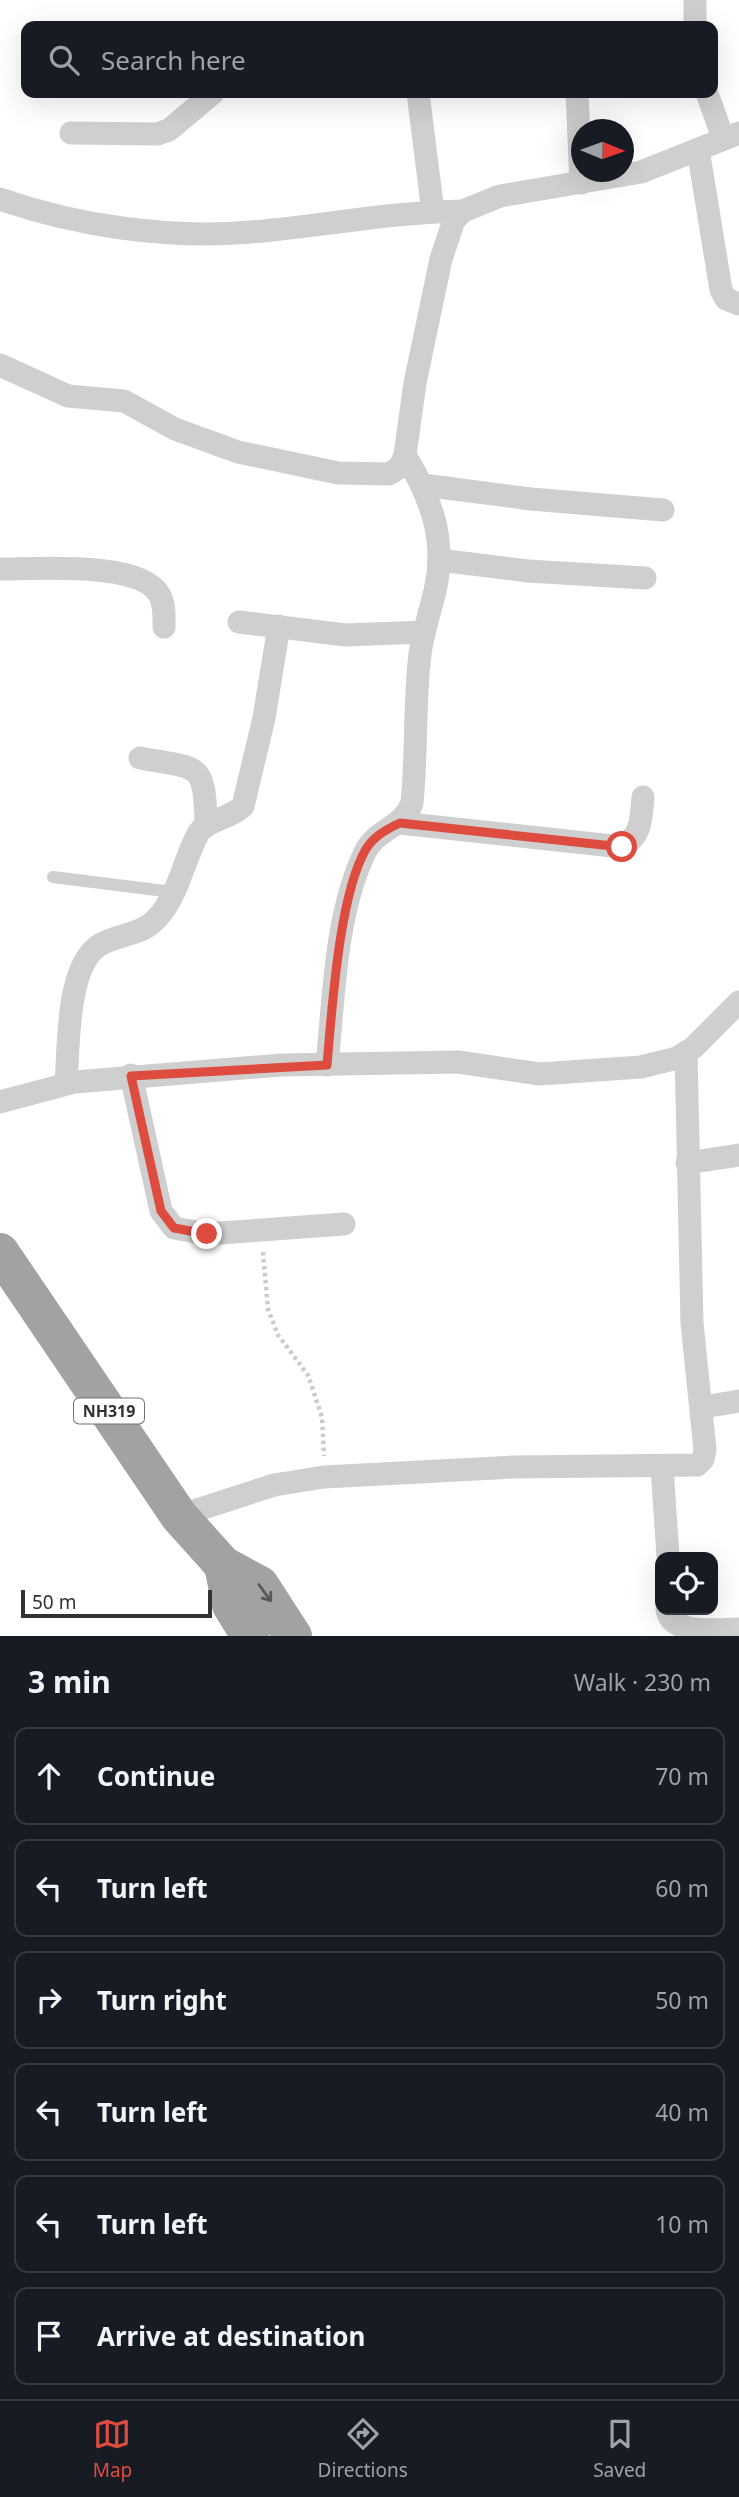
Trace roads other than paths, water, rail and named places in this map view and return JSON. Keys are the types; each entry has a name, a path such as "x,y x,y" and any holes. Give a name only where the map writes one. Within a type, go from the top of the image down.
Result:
{"highway":[{"name":"NH319","path":"0,1252 179,1516 222,1566 260,1585 293,1636"},
{"name":"NH319","path":"222,1566 231,1605 250,1636"}],"street":[{"path":"695,0 695,21"},
{"path":"71,133 157,134 169,130 208,98"},
{"path":"419,98 433,212"},
{"path":"577,98 581,183"},
{"path":"0,199 61,218 177,232 248,232 463,211 500,196 641,172 731,136 710,98"},
{"path":"698,149 721,290 726,299 739,304"},
{"path":"0,365 68,396 124,401 197,438 338,473 376,476 389,474 400,467 405,455 415,383 441,259 454,220 463,211"},
{"path":"327,1065 338,965 352,889 366,849 374,839 400,823 412,803 420,654 436,589 439,560 435,516 423,485 405,455"},
{"path":"423,485 531,499 663,510"},
{"path":"439,560 528,571 645,578"},
{"path":"0,569 84,570 138,579 152,586 160,595 164,608 164,627"},
{"path":"239,622 346,635 425,632"},
{"path":"66,1084 72,1009 82,964 101,944 152,923 173,892 192,844 206,824 236,813 247,795 267,706 279,626"},
{"path":"140,758 194,768 201,775 206,786 206,824"},
{"path":"400,823 622,847 635,839 640,826 643,797"},
{"path":"0,1102 66,1084 131,1076 327,1065 458,1062 510,1072 582,1073 659,1064 686,1052 713,1030 739,1002"},
{"path":"179,1516 274,1485 324,1477 501,1467 688,1467 703,1460 703,1407 692,1323 686,1052"},
{"path":"131,1076 154,1186 166,1222 174,1228 207,1234 344,1224"},
{"path":"687,1163 739,1155"},
{"path":"703,1407 739,1401"},
{"path":"662,1467 668,1552"},
{"path":"668,1615 675,1625 688,1629 739,1629"}],"lane":[{"path":"53,877 173,892"}]}
